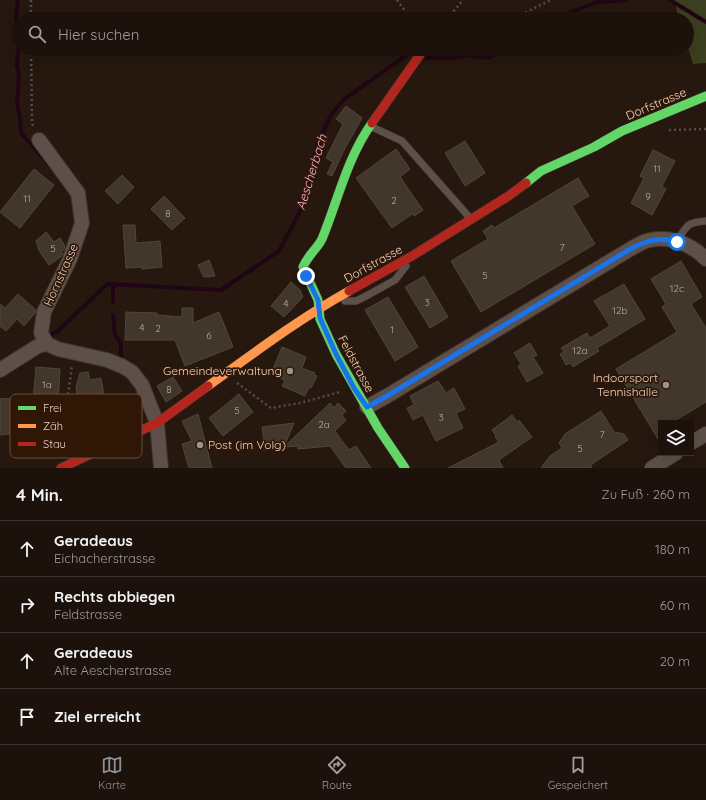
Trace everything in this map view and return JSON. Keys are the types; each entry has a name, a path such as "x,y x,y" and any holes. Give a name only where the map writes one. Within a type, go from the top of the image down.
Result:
{"street":[{"name":"Feldstrasse","path":"405,468 378,428 332,347 320,318 318,300 306,276 304,267 306,258 321,241 344,178 370,126 419,56"},
{"name":"Dorfstrasse","path":"142,430 157,423 174,412 271,340 319,308 412,256 510,195 541,171 594,147 622,131 706,96"},
{"name":"Hornstrasse","path":"39,140 78,193 82,223 70,259 44,312 44,338"},
{"path":"367,407 632,248 645,242 656,239 665,239 677,242 689,246 699,252 706,259"},
{"path":"0,370 38,346 44,338 58,349 106,360 122,366 132,372 142,385 157,423 161,468"},
{"path":"694,441 706,434"},
{"path":"652,468 671,456"},
{"name":"Dorfstrasse","path":"62,468 83,458"}],"lane":[{"path":"370,126 402,141 471,219"},
{"path":"677,242 691,222 706,220"},
{"path":"332,300 356,301 362,299 395,280 412,256"}],"path":[{"path":"31,0 31,12"},
{"path":"397,0 406,12"},
{"path":"453,12 463,0"},
{"path":"527,12 552,0"},
{"path":"31,56 32,123 39,140"},
{"path":"654,118 659,126 668,130 706,129"},
{"path":"68,394 74,353"},
{"path":"235,382 271,408 300,403 354,388"}],"green space":[{"path":"674,0 706,0 706,63 693,64 691,56 694,56 694,12 677,12"}],"building":[{"path":"346,106 362,118 343,152 332,176 327,174 333,162 326,158 343,124 336,119"},
{"path":"465,141 485,173 465,186 445,153"},
{"path":"396,149 410,169 400,177 423,210 414,216 412,214 392,228 356,178"},
{"path":"653,150 675,161 662,186 666,189 652,215 631,203 644,178 640,176"},
{"path":"34,169 54,185 20,228 0,212"},
{"path":"122,175 134,187 118,204 105,191"},
{"path":"578,178 589,196 572,206 595,244 481,312 451,261 488,239 483,231 492,225 494,228"},
{"path":"164,196 185,218 172,230 151,209"},
{"path":"123,225 135,225 136,243 160,241 162,267 142,269 142,267 126,268"},
{"path":"46,232 54,242 60,238 65,246 64,250 61,252 63,254 62,256 49,265 38,249 36,241"},
{"path":"209,260 215,276 204,277 198,265"},
{"name":"Indoorsport Tennishalle","path":"681,261 702,297 691,304 706,328 706,402 676,420 658,420 658,439 616,369 677,332 662,307 666,304 651,279"},
{"path":"424,276 448,317 430,328 405,287"},
{"path":"291,282 300,290 303,297 284,317 271,306"},
{"path":"624,284 645,319 597,348 599,351 573,367 570,363 566,365 560,354 564,352 561,348 587,333 590,338 610,326 594,301"},
{"path":"18,294 36,310 24,326 17,319 6,331 0,326 0,304 5,308"},
{"path":"388,297 418,347 395,361 365,310"},
{"path":"182,308 193,308 193,323 219,312 233,347 185,366 175,340 125,340 126,312 157,313 157,315 182,317"},
{"path":"530,343 537,355 533,357 543,373 527,382 518,366 521,364 514,353"},
{"name":"Gemeindeverwaltung","path":"282,347 306,357 302,368 315,373 314,375 317,376 311,388 309,387 305,396 282,386 285,380 271,374"},
{"path":"36,367 60,369 59,394 34,394"},
{"path":"88,372 90,380 101,378 104,394 77,394 76,387 80,373"},
{"path":"173,377 182,391 166,402 157,386"},
{"path":"438,381 446,393 454,388 465,409 456,413 463,428 436,441 423,415 413,420 407,408 414,405 410,396"},
{"path":"239,394 253,412 223,436 209,418"},
{"path":"10,398 10,434 0,435 0,399"},
{"path":"330,403 334,408 338,403 346,411 342,415 346,420 335,431 349,450 356,446 371,468 346,468 330,446 298,449 298,446 284,447"},
{"path":"601,411 614,432 624,434 628,440 592,464 591,468 541,468 550,456 562,448 559,443 565,434"},
{"path":"198,414 212,468 189,468 182,444 192,441 182,421"},
{"path":"512,415 518,423 519,420 532,437 499,460 503,468 448,468 499,442 492,430"},
{"path":"294,423 284,447 265,450 262,427"}],"waterway":[{"path":"16,12 18,0"},
{"name":"Aescherbach","path":"572,12 597,2 626,0"},
{"name":"Aescherbach","path":"670,0 690,12"},
{"name":"Aescherbach","path":"694,15 706,22"},
{"path":"18,56 17,65 19,76 17,102 21,133 51,167"},
{"name":"Aescherbach","path":"46,337 58,331 107,284 221,290 279,251 304,204 318,143 331,115 343,100 405,56"},
{"name":"Aescherbach","path":"426,58 452,58 462,56"},
{"name":"Aescherbach","path":"474,56 489,58 492,56"},
{"path":"113,284 113,302"},
{"path":"113,315 115,335 121,343 121,357"}],"traffic: fast":[{"path":"526,183 541,171 594,147 622,131 706,96"},
{"path":"372,123 363,136 349,165 322,239 303,267 318,300 320,319 336,354 378,428 405,468"}],"traffic: slow":[{"path":"208,386 295,325 349,291"}],"traffic: jam":[{"path":"372,123 419,56"},
{"path":"349,291 412,256 510,195 526,183"},
{"path":"142,430 157,423 208,386"},
{"path":"61,468 82,458"}],"place":[{"name":"Gemeindeverwaltung","path":"290,371"},
{"name":"Indoorsport Tennishalle","path":"666,385"},
{"name":"Post (im Volg)","path":"200,445"}],"route":[{"path":"306,276 318,300 320,318 336,354 354,388 367,407 632,248 656,239 665,239 677,242"}]}
